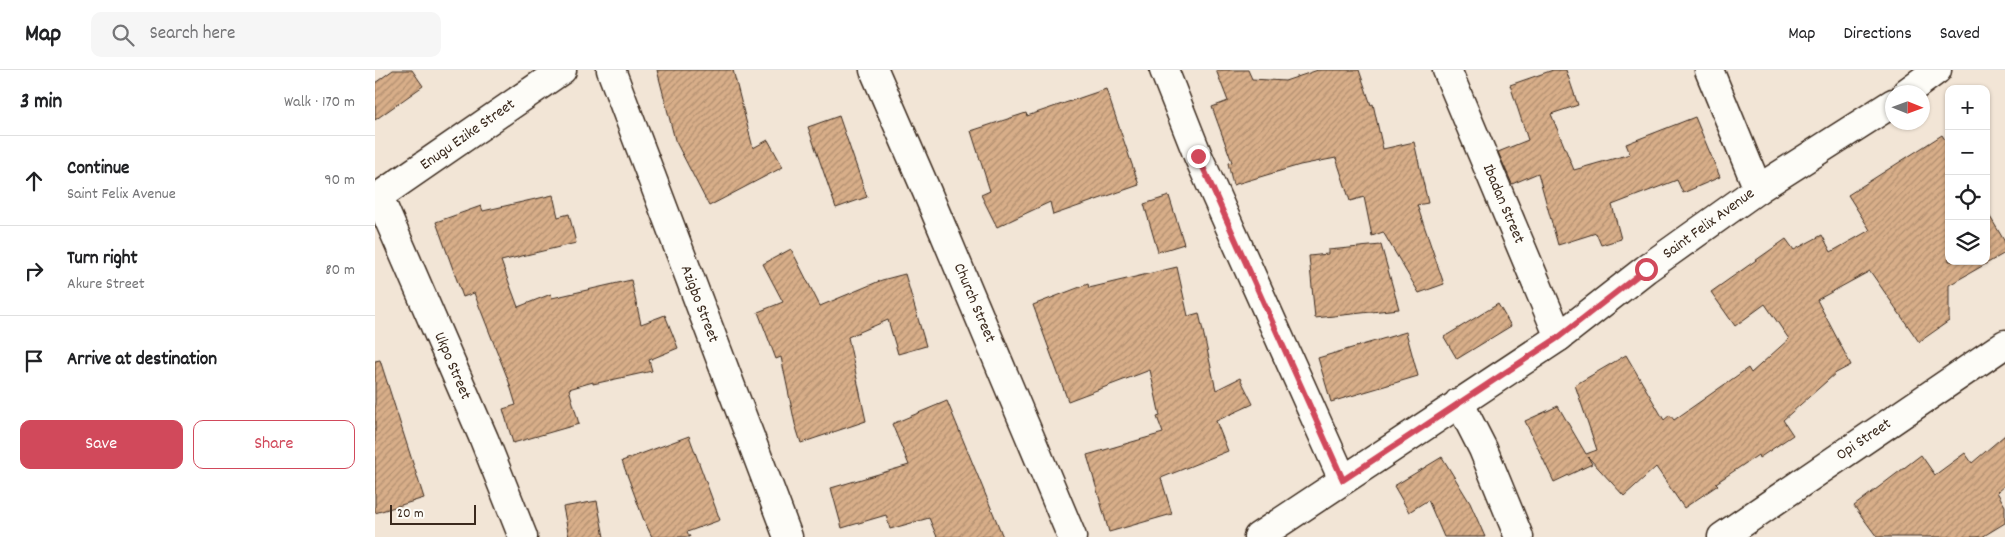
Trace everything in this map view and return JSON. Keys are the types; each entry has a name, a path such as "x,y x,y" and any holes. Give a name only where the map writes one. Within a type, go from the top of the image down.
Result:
{"street":[{"name":"Enugu Ezike Street","path":"377,198 562,70"},
{"name":"Azigbo Street","path":"611,70 787,537"},
{"name":"Church Street","path":"874,70 1072,537"},
{"path":"1164,70 1198,156 1343,480"},
{"name":"Ibadan Street","path":"1447,70 1559,337"},
{"path":"1709,70 1758,189"},
{"path":"1917,85 1937,70"},
{"name":"Saint Felix Avenue","path":"1258,537 1559,337 1646,269 1758,189 1885,109"},
{"name":"Ukpo Street","path":"377,198 483,439 523,537"},
{"name":"Opi Street","path":"1722,537 2005,344"},
{"path":"1459,402 1483,449 1519,537"}],"building":[{"path":"393,70 412,70 423,86 375,120 375,83"},
{"path":"657,70 733,70 753,148 768,140 783,167 709,206 675,140"},
{"path":"1216,70 1248,70 1252,79 1285,81 1318,70 1359,70 1371,105 1373,104 1383,149 1414,142 1428,203 1417,205 1444,284 1419,293 1383,232 1372,236 1364,197 1350,201 1336,158 1300,165 1233,185 1228,163 1232,162 1212,107 1228,101"},
{"path":"1553,70 1566,70 1578,105 1551,114 1574,170 1630,154 1626,144 1695,117 1720,177 1683,193 1677,180 1612,205 1621,239 1601,245 1596,233 1558,245 1538,173 1512,184 1498,152 1528,140 1510,85"},
{"path":"1106,89 1139,185 1053,215 1050,202 997,227 981,195 990,191 971,131 1026,113 1027,116"},
{"path":"839,116 867,197 836,208 808,127"},
{"path":"1942,135 1945,140 1945,265 1984,265 1949,285 1949,321 1919,342 1870,271 1817,300 1851,365 1836,373 1783,420 1793,435 1759,458 1758,455 1716,483 1718,485 1684,508 1656,467 1624,496 1588,457 1592,464 1554,482 1525,421 1558,406 1586,454 1597,450 1575,385 1626,355 1664,420 1670,415 1674,420 1748,368 1751,373 1789,339 1765,304 1735,326 1711,292 1786,239 1794,250 1822,235 1831,252 1870,230 1848,195"},
{"path":"553,195 558,217 569,214 576,243 501,261 518,307 551,294 552,298 631,280 641,324 665,315 678,348 649,360 652,371 593,384 593,382 569,389 579,424 513,443 503,409 516,405 509,382 474,293 463,297 436,222 481,206 483,211"},
{"path":"1169,196 1184,244 1158,252 1144,204"},
{"path":"1990,217 2005,242 2005,253 1990,262"},
{"path":"1381,245 1399,309 1315,318 1309,256 1328,254 1328,250"},
{"path":"791,249 820,306 882,280 905,274 926,346 898,354 888,320 848,337 866,421 801,443 795,424 781,357 776,359 758,312 783,302 763,264"},
{"path":"1177,267 1188,316 1199,313 1216,390 1240,378 1253,404 1216,421 1228,451 1161,478 1172,514 1109,532 1087,455 1163,433 1157,417 1160,416 1150,370 1068,401 1033,305 1088,284 1089,288"},
{"path":"1498,304 1511,326 1457,359 1444,337"},
{"path":"1406,332 1418,376 1331,402 1318,358"},
{"path":"380,360 424,498 375,513 375,361"},
{"path":"947,401 1003,537 937,537 929,518 890,529 886,515 842,528 831,488 909,465 892,424"},
{"path":"2005,435 2005,485 1997,492 2005,506 2005,523 1982,537 1877,537 1854,506 1921,455 1935,475 1965,453 1972,463"},
{"path":"689,436 720,520 687,532 690,537 652,537 622,461"},
{"path":"1442,457 1470,503 1485,537 1444,537 1428,500 1409,512 1394,486"},
{"path":"597,501 604,537 569,537 563,507"}],"route":[{"path":"1198,156 1343,480 1559,337 1646,269"}]}
